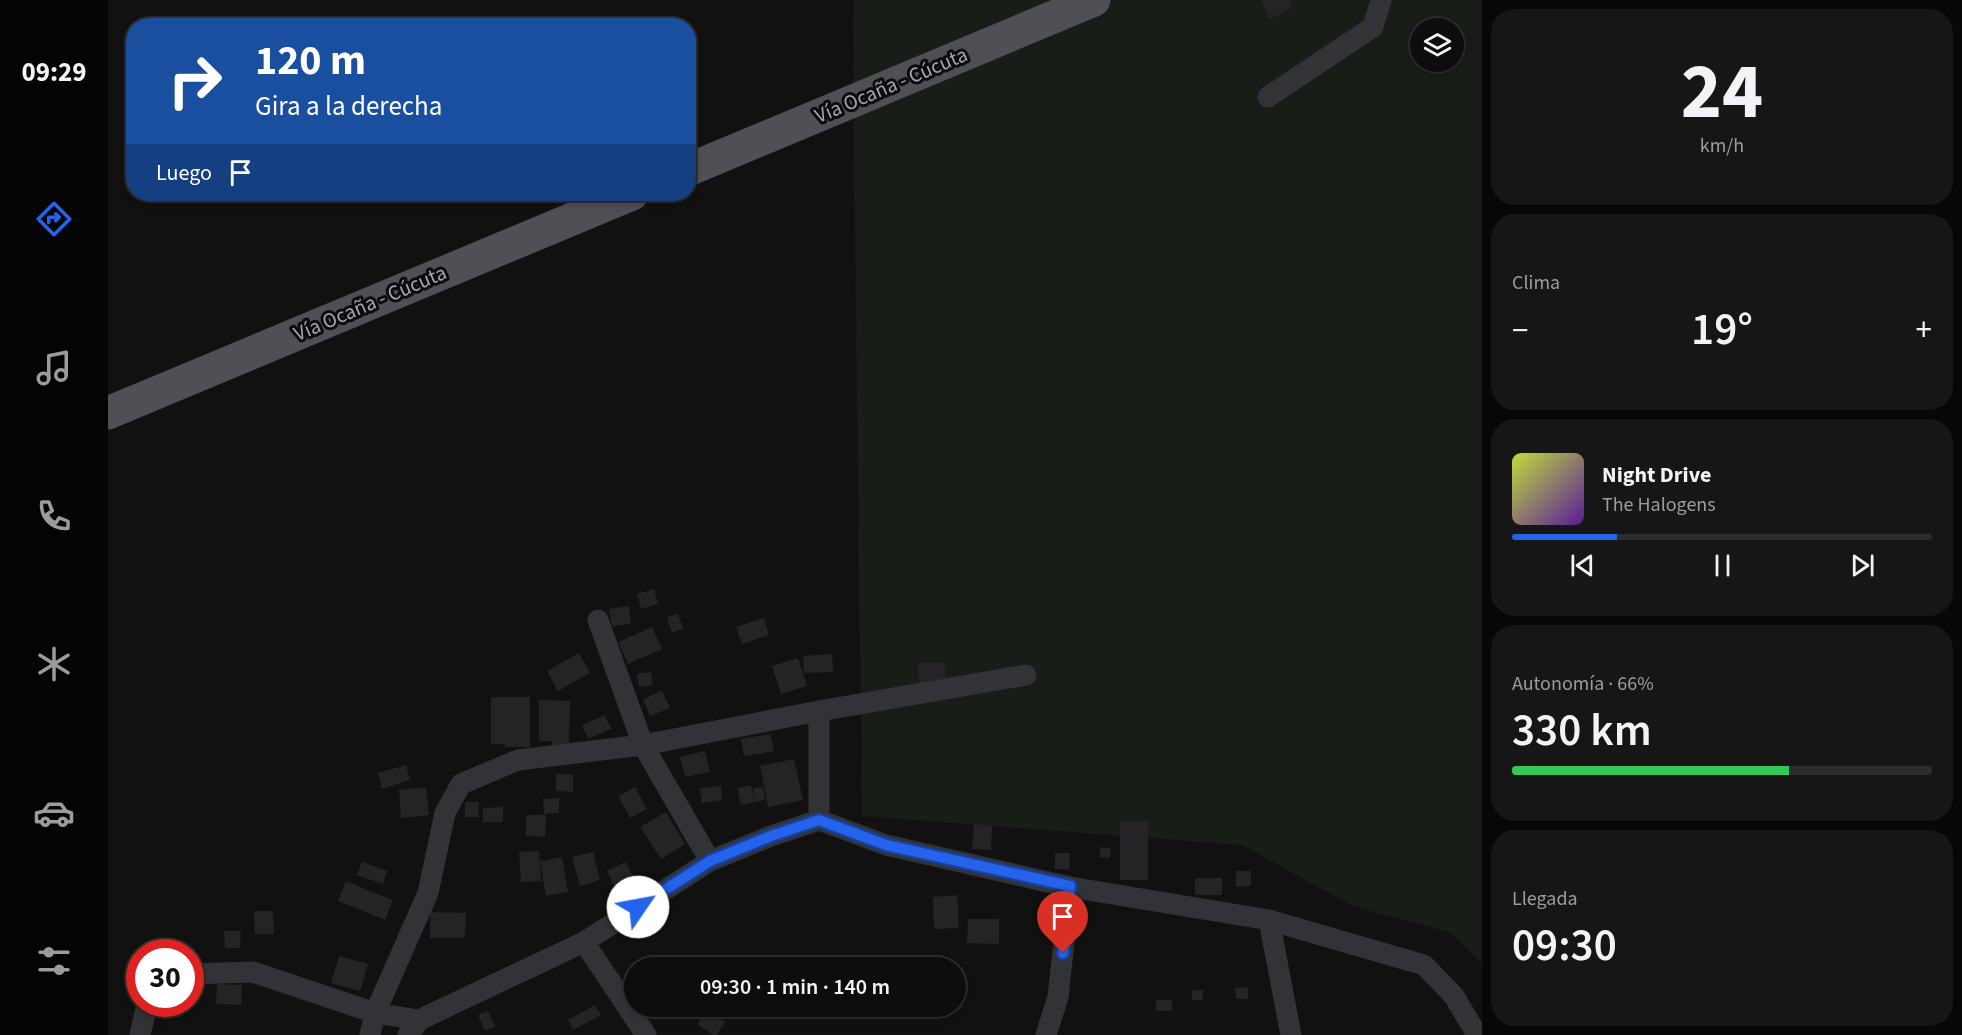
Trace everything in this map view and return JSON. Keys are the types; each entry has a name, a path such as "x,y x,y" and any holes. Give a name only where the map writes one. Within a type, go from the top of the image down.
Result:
{"main road":[{"name":"Vía Ocaña - Cúcuta","path":"696,167 1094,0"},
{"name":"Vía Ocaña - Cúcuta","path":"108,413 615,201"}],"street":[{"path":"1269,97 1373,27 1381,0"},
{"path":"598,620 643,745 710,861"},
{"path":"370,1035 375,1013 428,893 445,813 461,784 518,760 643,745 819,711 1026,675"},
{"path":"819,711 819,820"},
{"path":"204,974 253,972 414,1027 584,942 710,861 771,836 819,820 886,845 1070,886 1269,920 1424,965 1454,996 1477,1035"},
{"path":"1046,1035 1058,997 1070,886"},
{"path":"1269,920 1291,1035"},
{"path":"584,942 646,1035"},
{"path":"141,1035 144,1017"}],"shaded area":[{"path":"854,0 1482,0 1482,963 1451,933 1353,906 1242,845 862,816"}],"building":[{"path":"1261,0 1289,0 1292,8 1270,19"},
{"path":"654,589 658,604 641,609 637,594"},
{"path":"629,606 631,624 612,626 609,609"},
{"path":"678,614 683,629 672,633 667,617"},
{"path":"764,618 769,635 742,644 736,627"},
{"path":"652,627 662,649 628,664 618,642"},
{"path":"579,653 590,673 558,691 547,671"},
{"path":"832,654 833,672 804,673 803,656"},
{"path":"798,658 807,686 781,694 772,666"},
{"path":"918,663 945,663 946,687 919,688"},
{"path":"651,672 653,685 639,687 637,674"},
{"path":"662,691 670,708 650,716 643,699"},
{"path":"491,697 530,697 530,747 505,747 505,744 491,744"},
{"path":"539,700 570,701 569,745 552,745 552,741 539,741"},
{"path":"605,715 611,729 588,739 582,725"},
{"path":"770,734 774,751 744,756 741,739"},
{"path":"705,751 710,772 685,777 680,757"},
{"path":"794,759 803,800 768,807 760,766"},
{"path":"406,765 410,780 382,789 378,773"},
{"path":"556,774 573,775 573,792 556,791"},
{"path":"751,785 755,802 741,805 737,788"},
{"path":"721,786 722,800 702,803 700,788"},
{"path":"426,787 429,815 401,818 399,790"},
{"path":"635,787 647,809 630,818 618,796"},
{"path":"763,787 765,800 755,802 753,788"},
{"path":"559,798 559,813 544,814 543,799"},
{"path":"465,802 479,802 478,817 465,817"},
{"path":"503,807 503,822 483,822 483,808"},
{"path":"666,812 685,844 661,859 640,827"},
{"path":"526,815 546,815 545,837 526,836"},
{"path":"1120,821 1148,821 1148,880 1120,880"},
{"path":"974,824 992,826 991,850 972,849"},
{"path":"1100,847 1111,848 1110,858 1100,857"},
{"path":"539,851 541,881 521,882 519,852"},
{"path":"593,852 600,880 580,886 572,857"},
{"path":"1055,853 1070,853 1069,869 1055,869"},
{"path":"562,857 568,892 546,896 540,861"},
{"path":"362,862 387,871 383,884 357,875"},
{"path":"626,862 633,877 614,886 607,871"},
{"path":"1236,871 1251,871 1251,886 1236,887"},
{"path":"1195,878 1222,878 1222,895 1195,895"},
{"path":"346,881 393,900 385,920 338,901"},
{"path":"957,895 959,928 934,929 933,897"},
{"path":"254,911 273,911 274,934 255,934"},
{"path":"430,912 466,913 465,938 430,938"},
{"path":"968,919 999,919 999,944 967,943"},
{"path":"224,931 241,931 240,948 225,948"},
{"path":"339,956 368,964 360,991 331,983"},
{"path":"217,984 242,985 241,1005 216,1004"},
{"path":"1248,987 1248,999 1236,999 1235,988"},
{"path":"1192,990 1203,990 1202,1000 1192,1000"},
{"path":"1156,1000 1172,1000 1172,1011 1156,1011"},
{"path":"595,1005 601,1015 573,1030 568,1020"},
{"path":"488,1011 495,1027 485,1031 478,1015"},
{"path":"702,1017 717,1017 725,1022 717,1035 713,1035 697,1024"}],"route":[{"path":"638,907 710,861 771,836 819,820 886,845 1070,886 1063,953"}]}
